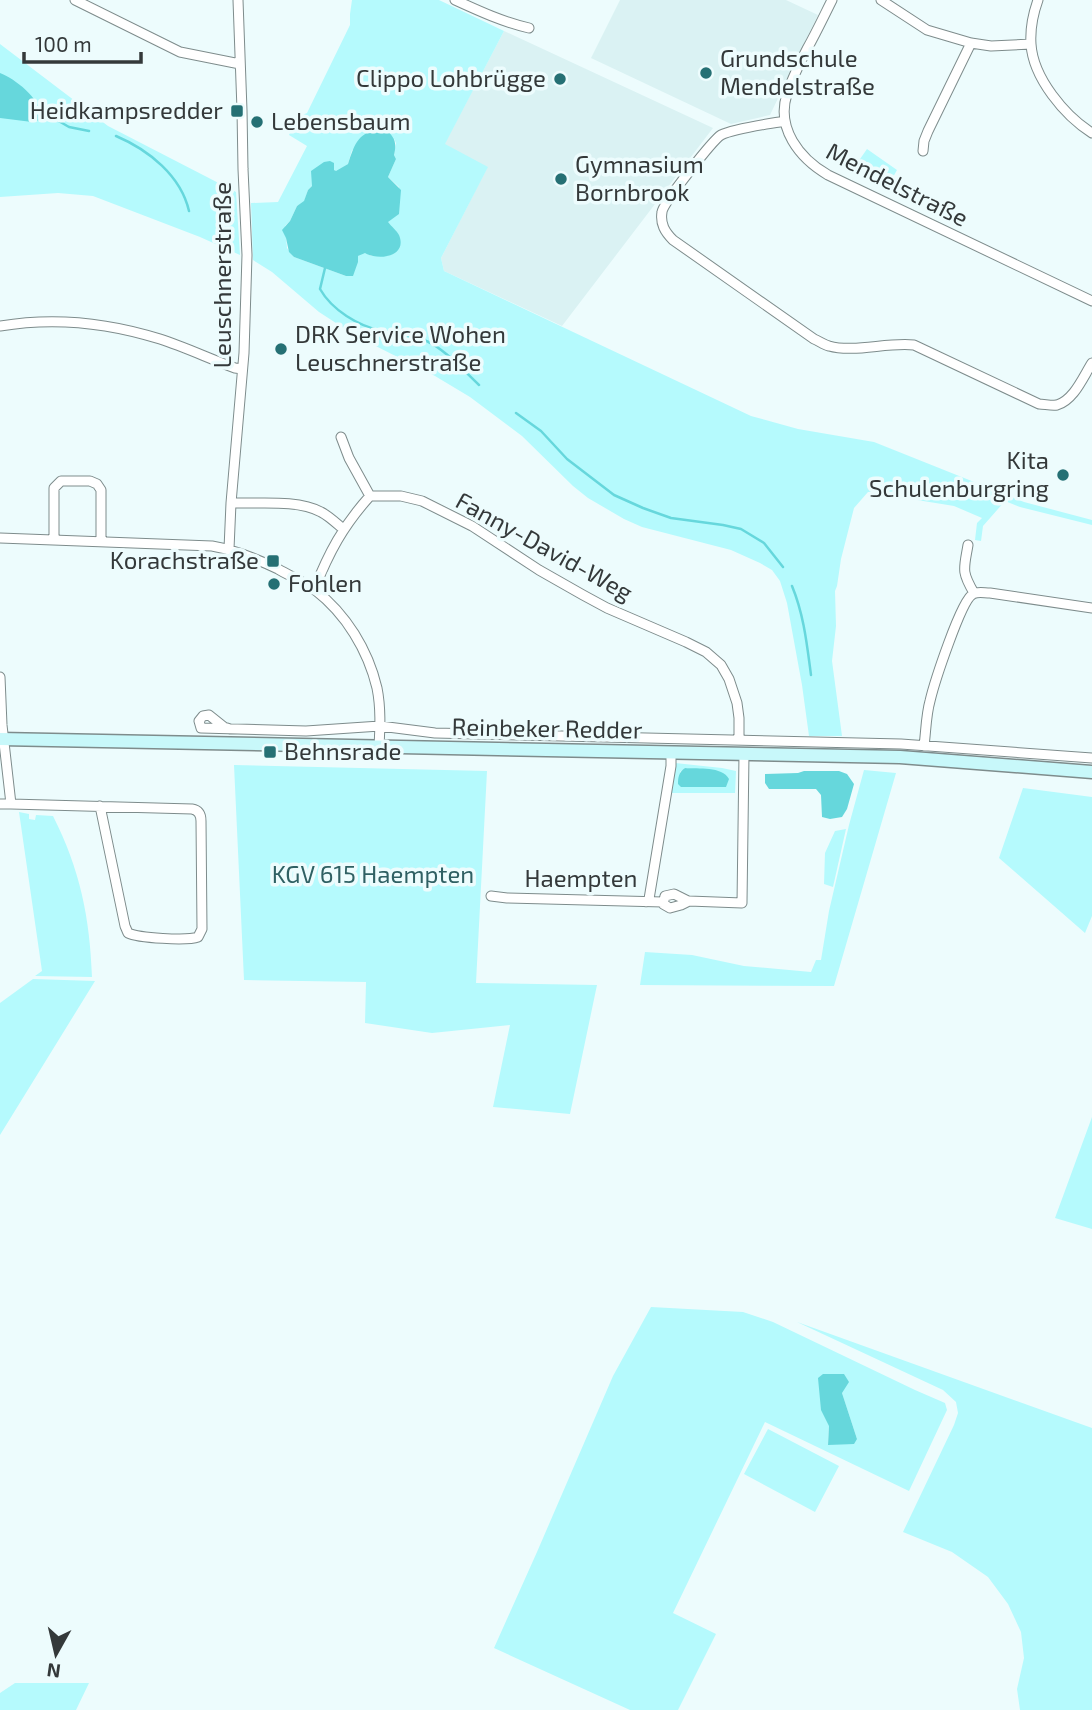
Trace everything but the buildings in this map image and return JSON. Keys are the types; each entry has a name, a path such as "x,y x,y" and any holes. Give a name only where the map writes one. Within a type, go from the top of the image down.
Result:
{"main road":[{"name":"Reinbeker Redder","path":"2,740 900,757 1092,772"}],"street":[{"path":"75,0 180,52 240,64"},
{"name":"Leuschnerstraße","path":"229,550 246,331 247,254 238,0"},
{"path":"455,0 488,16 529,28"},
{"path":"832,0 786,95 785,121 727,133 713,141 663,206 662,225 667,235 814,339 829,346 844,348 914,345 1039,404 1049,405 1057,405 1070,396 1092,363"},
{"path":"881,0 927,30 971,43 991,46 1031,44"},
{"path":"1038,0 1033,16 1031,44 1041,77 1058,104 1092,133"},
{"path":"922,151 923,141 971,43"},
{"name":"Mendelstraße","path":"785,121 792,142 808,162 819,170 1092,300"},
{"path":"0,326 22,322 91,324 161,339 242,369"},
{"path":"314,590 343,529 370,496 341,437"},
{"path":"54,540 54,488 65,481 90,481 97,484 101,490 101,541"},
{"name":"Fanny-David-Weg","path":"370,496 401,496 422,500 472,526 539,570 607,608 706,652 721,665 729,679 737,703 739,740"},
{"path":"231,503 295,504 320,511 343,529"},
{"path":"0,538 199,545 229,550 265,563 314,590 347,621 369,663 377,690 379,747"},
{"path":"968,545 965,578 974,593"},
{"path":"924,746 929,704 938,674 965,603 974,593 1092,608"},
{"path":"0,677 2,740 11,804"},
{"name":"Reinbeker Redder","path":"230,729 306,731 380,726 435,733 924,746 1092,758"},
{"name":"Haempten","path":"491,896 646,902 650,893 671,752"},
{"path":"646,902 663,902 665,896 674,894 689,901 742,903 744,754"},
{"path":"0,804 100,806 191,809 199,812 202,931 198,937 194,939 128,933 100,806"}],"shaded area":[{"name":"Grundschule Mendelstraße","path":"620,0 786,0 818,15 770,115 731,124 591,58"},
{"name":"Gymnasium Bornbrook","path":"504,31 713,128 562,326 444,271 441,258 487,168 444,145"},
{"path":"0,73 14,80 34,99 40,120 32,122 0,118"},
{"path":"384,129 391,134 395,143 396,159 388,177 401,190 399,214 388,222 399,235 399,248 384,257 365,253 358,256 353,276 346,276 294,257 289,252 282,230 312,186 311,171 330,161 334,163 336,171 348,164 363,135"},
{"path":"685,768 715,770 729,779 726,787 681,787 678,784 679,777"},
{"path":"839,771 847,774 854,784 842,817 822,817 821,795 816,789 769,789 765,783 765,774"},
{"path":"823,1374 844,1374 849,1382 842,1393 857,1439 854,1444 828,1445 829,1426 821,1410 818,1378"}],"green space":[{"path":"352,0 439,0 504,31 445,144 488,167 441,258 444,271 751,416 798,429 874,442 1024,502 1092,520 1092,525 1005,501 983,526 981,541 975,540 977,523 982,518 954,506 868,492 854,508 835,591 836,626 832,661 842,736 809,736 787,603 780,581 772,570 731,550 642,527 588,498 522,436 470,397 356,336 319,312 272,272 253,260 251,203 278,202 307,146 289,135 297,117 307,113 350,25","holes":["394,139 396,159 388,177 399,187 388,222 388,256 371,256 365,252 358,256 346,276 294,257 287,248 285,226 297,206 304,202 308,190 334,170 336,172 348,164 352,150"]},
{"path":"0,44 108,126 236,192 240,255 93,196 58,193 0,197"},
{"path":"867,149 897,170 887,188 851,172"},
{"path":"675,763 736,771 735,793 669,793 673,788","holes":["685,768 695,769 726,787 681,787 680,772"]},
{"name":"KGV 615 Haempten","path":"234,765 487,771 476,983 597,985 570,1114 493,1107 510,1025 432,1033 365,1023 366,982 244,980"},
{"path":"864,770 896,773 834,986 640,985 645,952 692,955 744,966 811,972 816,960 821,960 829,911"},
{"path":"1023,788 1092,797 1092,916 1085,933 999,858"},
{"path":"19,812 29,814 29,819 35,820 36,815 53,816 62,836 82,894 89,934 92,977 35,976 42,971"},
{"path":"846,829 833,887 824,884 825,853 835,831"},
{"path":"33,979 95,981 0,1135 0,1003"},
{"path":"1092,1117 1092,1229 1055,1218"},
{"path":"651,1307 743,1312 773,1322 945,1403 947,1410 909,1491 765,1422 673,1613 716,1634 678,1710 630,1710 494,1648 613,1376","holes":["844,1374 842,1393 857,1439 828,1445 829,1426"]},
{"path":"797,1322 1092,1428 1092,1710 1020,1710 1017,1689 1024,1658 1021,1632 1008,1604 988,1577 952,1552 903,1532 954,1425 958,1413 956,1402 943,1390"},
{"path":"768,1429 839,1466 815,1512 744,1474"},
{"path":"15,1683 89,1683 76,1710 0,1710 0,1693"}],"waterway":[{"path":"38,109 69,127 89,131"},
{"path":"116,136 140,149 162,166 179,186 189,211"},
{"path":"325,268 320,289 331,304 355,321 373,329 431,343 479,385"},
{"path":"516,413 541,431 567,459 614,495 671,518 741,529 764,543 783,567"},
{"path":"792,586 802,619 811,675"}],"place":[{"name":"Grundschule Mendelstraße","path":"706,73"},
{"name":"Clippo Lohbrügge","path":"560,79"},
{"name":"Heidkampsredder","path":"237,111"},
{"name":"Lebensbaum","path":"257,122"},
{"name":"Gymnasium Bornbrook","path":"561,179"},
{"name":"DRK Service Wohen Leuschnerstraße","path":"281,349"},
{"name":"Kita Schulenburgring","path":"1063,475"},
{"name":"Korachstraße","path":"273,561"},
{"name":"Fohlen","path":"274,584"},
{"name":"Behnsrade","path":"270,752"}]}
